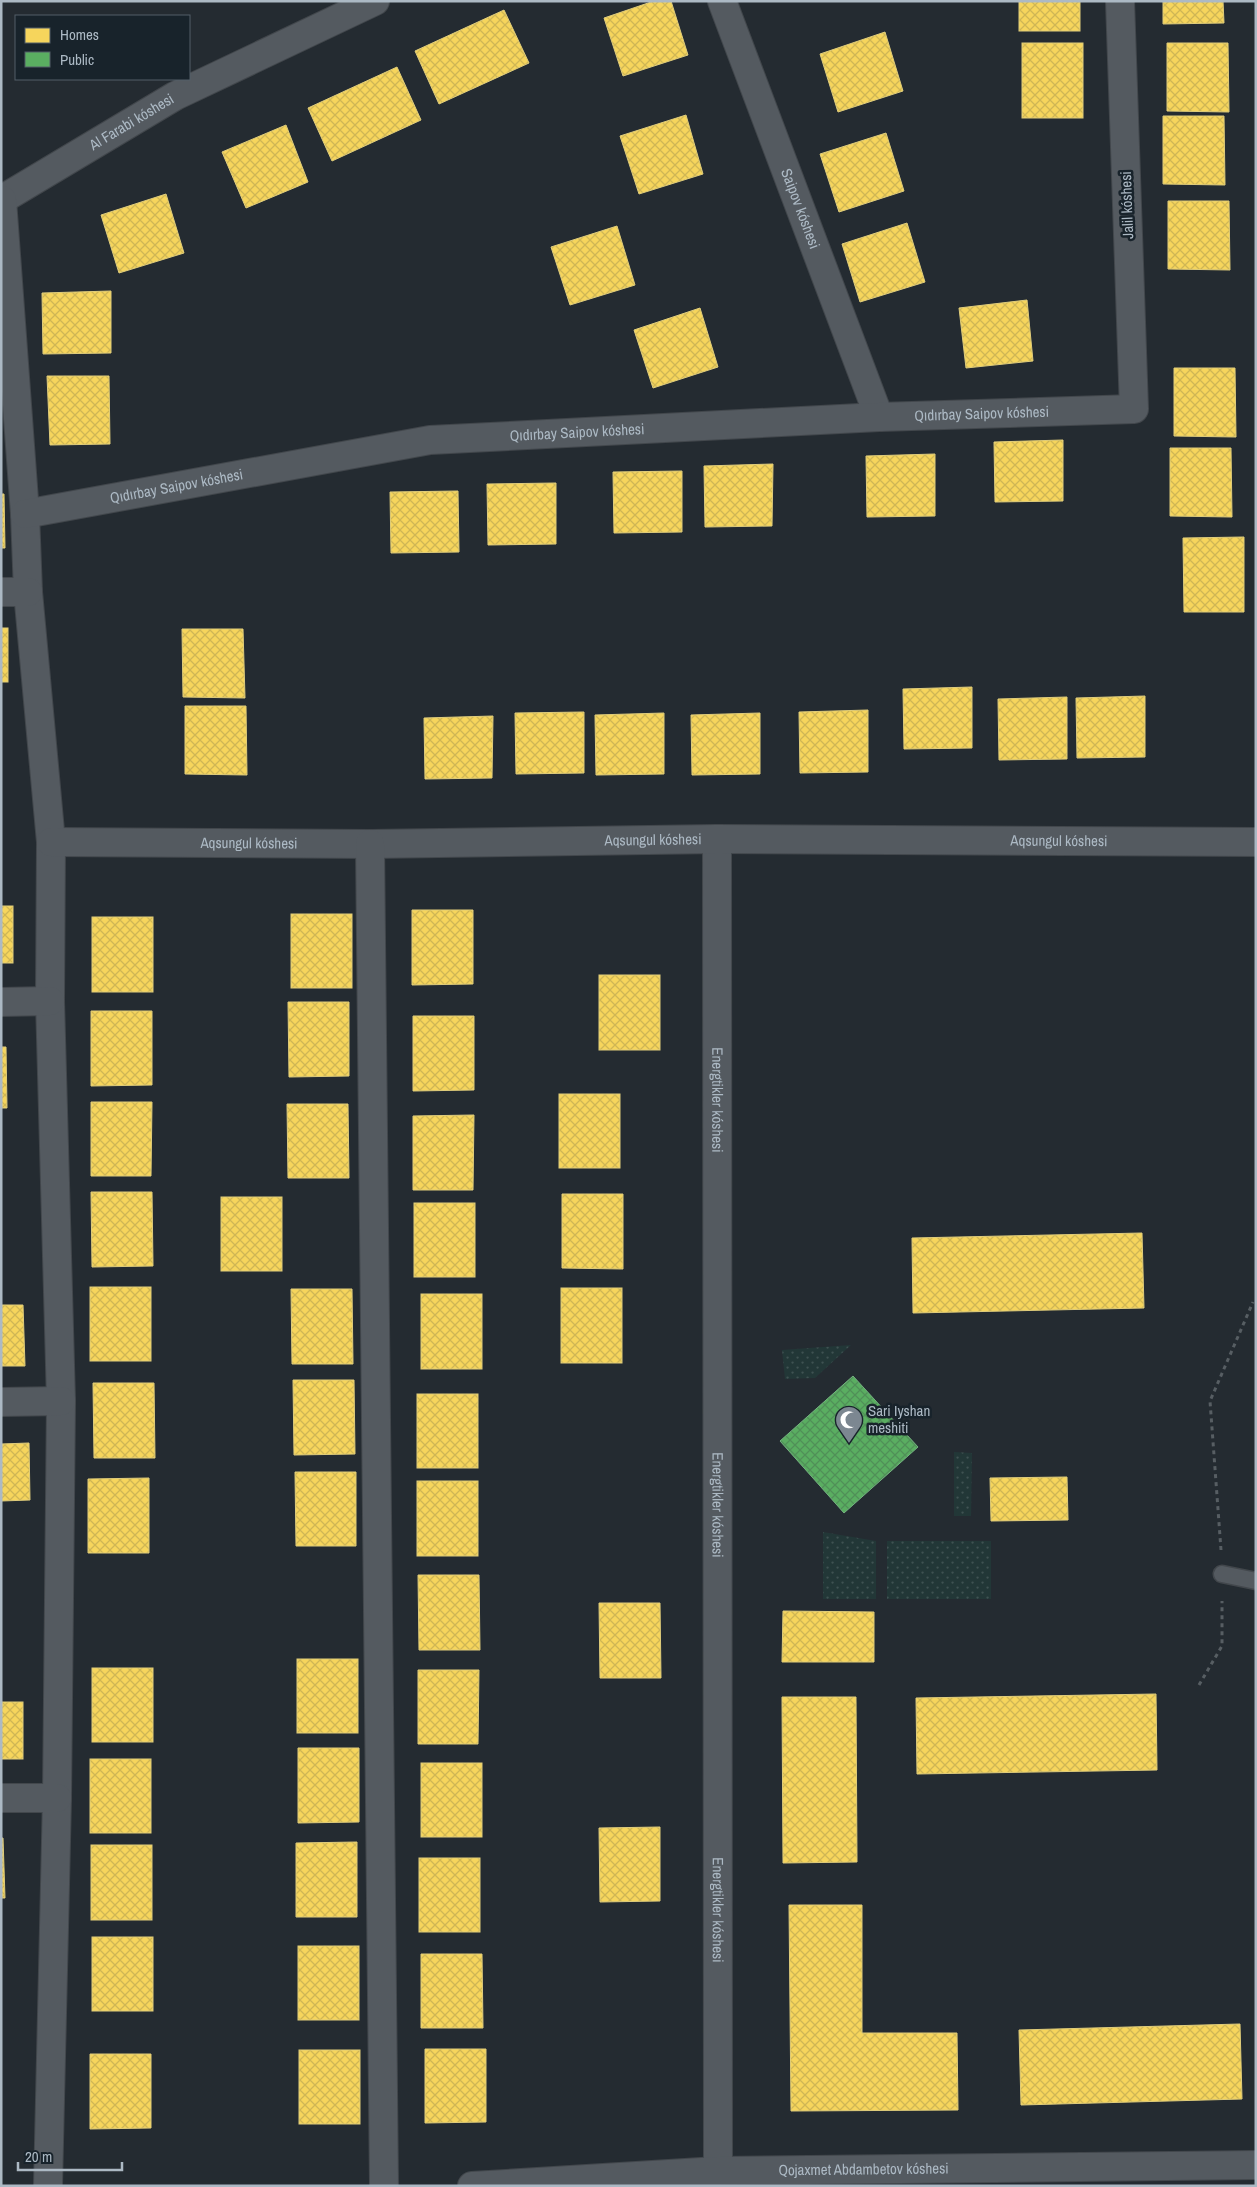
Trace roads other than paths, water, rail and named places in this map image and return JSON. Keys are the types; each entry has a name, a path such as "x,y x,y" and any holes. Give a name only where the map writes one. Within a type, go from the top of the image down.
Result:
{"street":[{"name":"Al Farabi kóshesi","path":"2,200 175,96 374,1"},
{"name":"Saipov kóshesi","path":"722,1 879,417"},
{"name":"Jalil kóshesi","path":"1120,1 1134,409"},
{"path":"2,200 25,514 28,592 51,842 50,1001 61,1401 57,1798 48,2186"},
{"name":"Qıdırbay Saipov kóshesi","path":"25,514 430,440 879,417 1134,409"},
{"path":"1,592 28,592"},
{"name":"Aqsungul kóshesi","path":"51,842 370,844 717,839 1256,842"},
{"name":"Energtikler kóshesi","path":"717,839 718,2171"},
{"path":"370,844 384,2186"},
{"path":"1,1002 50,1001"},
{"path":"1,1402 61,1401"},
{"path":"1,1798 57,1798"},
{"name":"Qojaxmet Abdambetov kóshesi","path":"472,2186 718,2171 1256,2165"}],"lane":[{"path":"1222,1574 1256,1581"}],"place":[{"name":"Sari Iyshan meshiti","path":"849,1444"}]}
